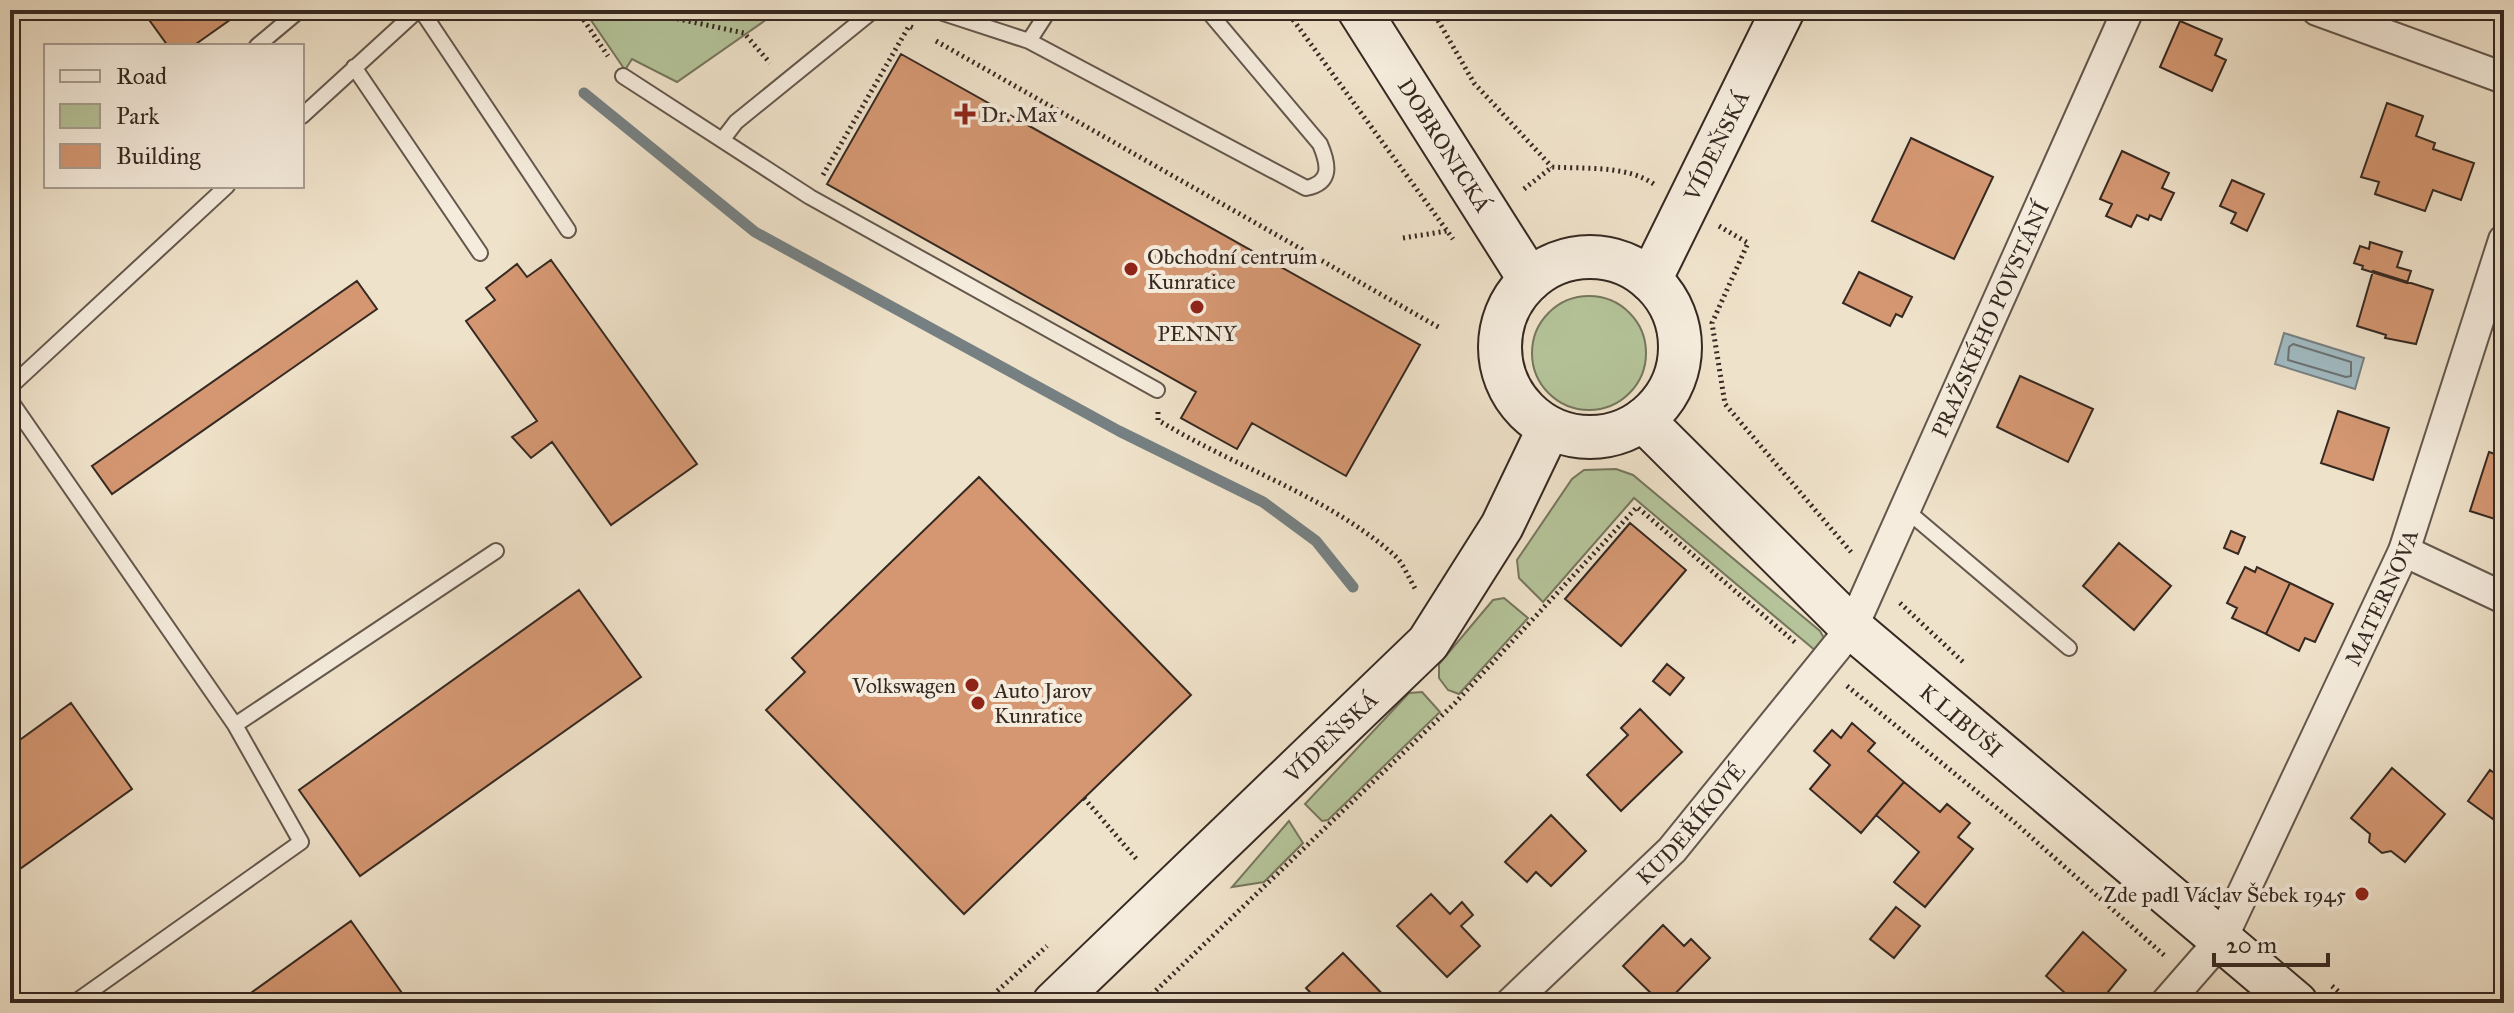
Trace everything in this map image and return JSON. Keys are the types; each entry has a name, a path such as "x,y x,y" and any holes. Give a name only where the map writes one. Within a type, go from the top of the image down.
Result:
{"main road":[{"name":"DOBRONICKÁ","path":"1359,10 1530,280"},
{"name":"VÍDEŇSKÁ","path":"1650,280 1783,10"},
{"path":"1588,257 1623,263 1650,280 1673,312 1679,359 1664,398 1643,420 1611,435 1579,437 1549,428 1519,404 1504,376 1500,345 1503,324 1511,304 1530,280 1557,263 1588,257"},
{"name":"K LIBUŠI","path":"1643,420 1852,628 2296,1003"},
{"name":"VÍDEŇSKÁ","path":"1054,1003 1428,643 1502,526 1549,428"}],"street":[{"name":"PRAŽSKÉHO POVSTÁNÍ","path":"1852,628 2128,10"},
{"path":"2317,10 2504,78"},
{"name":"MATERNOVA","path":"2166,1003 2221,940 2404,551 2504,240"},
{"path":"2404,551 2504,598"},
{"name":"KUDEŘÍKOVÉ","path":"1511,1003 1672,850 1852,628"}],"lane":[{"path":"259,44 300,10"},
{"path":"304,114 420,10 568,230"},
{"path":"723,139 736,122 874,10"},
{"path":"934,10 1029,41 1306,188 1319,186 1327,176 1328,161 1320,144 1207,10"},
{"path":"1029,41 1049,10"},
{"path":"354,67 480,253"},
{"path":"623,76 810,197 1157,390"},
{"path":"10,387 225,188"},
{"path":"10,400 235,725 301,842 74,1003"},
{"path":"1906,510 2069,648"},
{"path":"235,725 496,551"}],"path":[{"path":"577,10 623,76"},
{"path":"636,10 744,33 786,82"},
{"path":"1286,10 1456,243"},
{"path":"1432,10 1474,83 1552,167"},
{"path":"810,197 909,26 1440,328"},
{"path":"1524,189 1552,167 1606,170 1644,177 1662,190"},
{"path":"1717,225 1748,243 1712,323 1725,404 1875,580 1963,662"},
{"path":"1403,238 1447,231"},
{"path":"1157,390 1158,420 1189,439 1306,495 1395,555 1416,591"},
{"path":"1143,1003 1455,703 1637,507 2121,915"},
{"path":"1084,798 1138,861"},
{"path":"984,1003 1047,946"}],"green space":[{"path":"584,10 780,10 677,82 632,59 625,70"},
{"path":"1589,296 1611,300 1629,313 1642,331 1646,353 1642,375 1629,393 1611,406 1589,410 1567,406 1549,393 1536,375 1532,353 1536,331 1549,313 1567,300"},
{"path":"1616,469 1633,475 1820,631 1824,638 1817,652 1634,498 1543,602 1519,578 1517,560 1572,479 1584,470"},
{"path":"1504,598 1528,618 1459,694 1448,690 1439,678 1439,664 1493,600"},
{"path":"1422,692 1440,712 1328,820 1322,821 1305,804 1409,693"},
{"path":"1289,821 1303,843 1264,882 1232,887"}],"water":[{"path":"2284,333 2364,358 2355,389 2275,364"}],"building":[{"path":"142,10 244,10 196,44 167,44"},
{"path":"2180,21 2222,39 2215,55 2226,60 2212,91 2160,67"},
{"name":"Obchodní centrum Kunratice","path":"901,54 1420,345 1346,476 1252,423 1237,449 1181,418 1196,392 827,184"},
{"path":"2387,103 2423,116 2416,136 2435,143 2433,149 2474,163 2461,200 2433,190 2425,211 2375,194 2379,182 2361,177"},
{"path":"1911,138 1993,177 1954,259 1872,221"},
{"path":"2122,151 2169,173 2162,188 2174,193 2161,220 2150,215 2148,220 2137,215 2131,227 2106,216 2112,204 2100,199"},
{"path":"2232,180 2264,194 2247,231 2231,223 2236,213 2220,206"},
{"path":"2370,242 2402,252 2397,267 2411,271 2407,283 2362,269 2363,266 2354,263 2360,246 2369,249"},
{"path":"551,260 697,464 611,525 552,442 531,458 512,437 537,421 466,321 495,300 486,288 517,264 527,277"},
{"path":"2373,271 2433,290 2416,344 2385,338 2386,335 2357,326"},
{"path":"1859,272 1912,297 1902,317 1896,314 1890,326 1843,303"},
{"path":"357,281 377,309 112,494 92,466"},
{"path":"2020,376 2093,409 2068,462 1997,427"},
{"path":"2338,411 2389,428 2373,480 2321,463"},
{"path":"2489,452 2504,457 2504,522 2470,511"},
{"name":"Auto Jarov Kunratice","path":"979,477 1191,695 964,914 766,710 805,672 792,658"},
{"path":"1630,523 1686,570 1621,646 1565,599"},
{"path":"2231,531 2245,537 2238,554 2224,548"},
{"path":"2119,543 2171,586 2134,630 2083,586"},
{"path":"2245,567 2255,572 2257,567 2290,583 2266,634 2232,618 2237,608 2227,603"},
{"path":"2290,583 2333,604 2315,642 2305,638 2299,651 2266,634"},
{"path":"579,590 641,677 360,876 299,790"},
{"path":"1667,664 1684,678 1670,695 1653,681"},
{"path":"71,703 132,789 10,876 10,747"},
{"path":"1640,709 1682,752 1621,811 1587,775 1628,735 1621,728"},
{"path":"1852,723 1875,743 1868,751 1904,782 1861,833 1810,789 1830,765 1814,751 1832,730 1841,738"},
{"path":"2392,768 2445,814 2405,862 2391,851 2382,853 2369,842 2370,834 2351,818"},
{"path":"2490,770 2504,780 2504,804 2493,819 2468,801"},
{"path":"1904,782 1940,812 1947,804 1970,823 1958,837 1973,849 1925,907 1894,882 1919,852 1876,815"},
{"path":"1551,815 1586,851 1551,886 1536,872 1527,882 1505,862"},
{"path":"1431,894 1450,914 1462,902 1473,915 1461,926 1480,946 1447,977 1397,926"},
{"path":"1896,907 1920,926 1894,958 1870,939"},
{"path":"351,921 409,1003 237,1003"},
{"path":"1663,925 1684,946 1691,939 1710,958 1666,1003 1661,1003 1623,966"},
{"path":"2083,932 2126,970 2099,1003 2076,1003 2046,976"},
{"path":"1343,953 1390,1002 1399,994 1408,1003 1320,1003 1306,988"}],"waterway":[{"path":"584,93 755,232 1119,431 1263,502 1316,541 1353,587"}],"place":[{"name":"Dr. Max","path":"965,114"},
{"name":"Obchodní centrum Kunratice","path":"1131,269"},
{"name":"PENNY","path":"1197,307"},
{"name":"Volkswagen","path":"972,685"},
{"name":"Auto Jarov Kunratice","path":"978,703"},
{"name":"Zde padl Václav Šebek 1945","path":"2362,894"}]}
